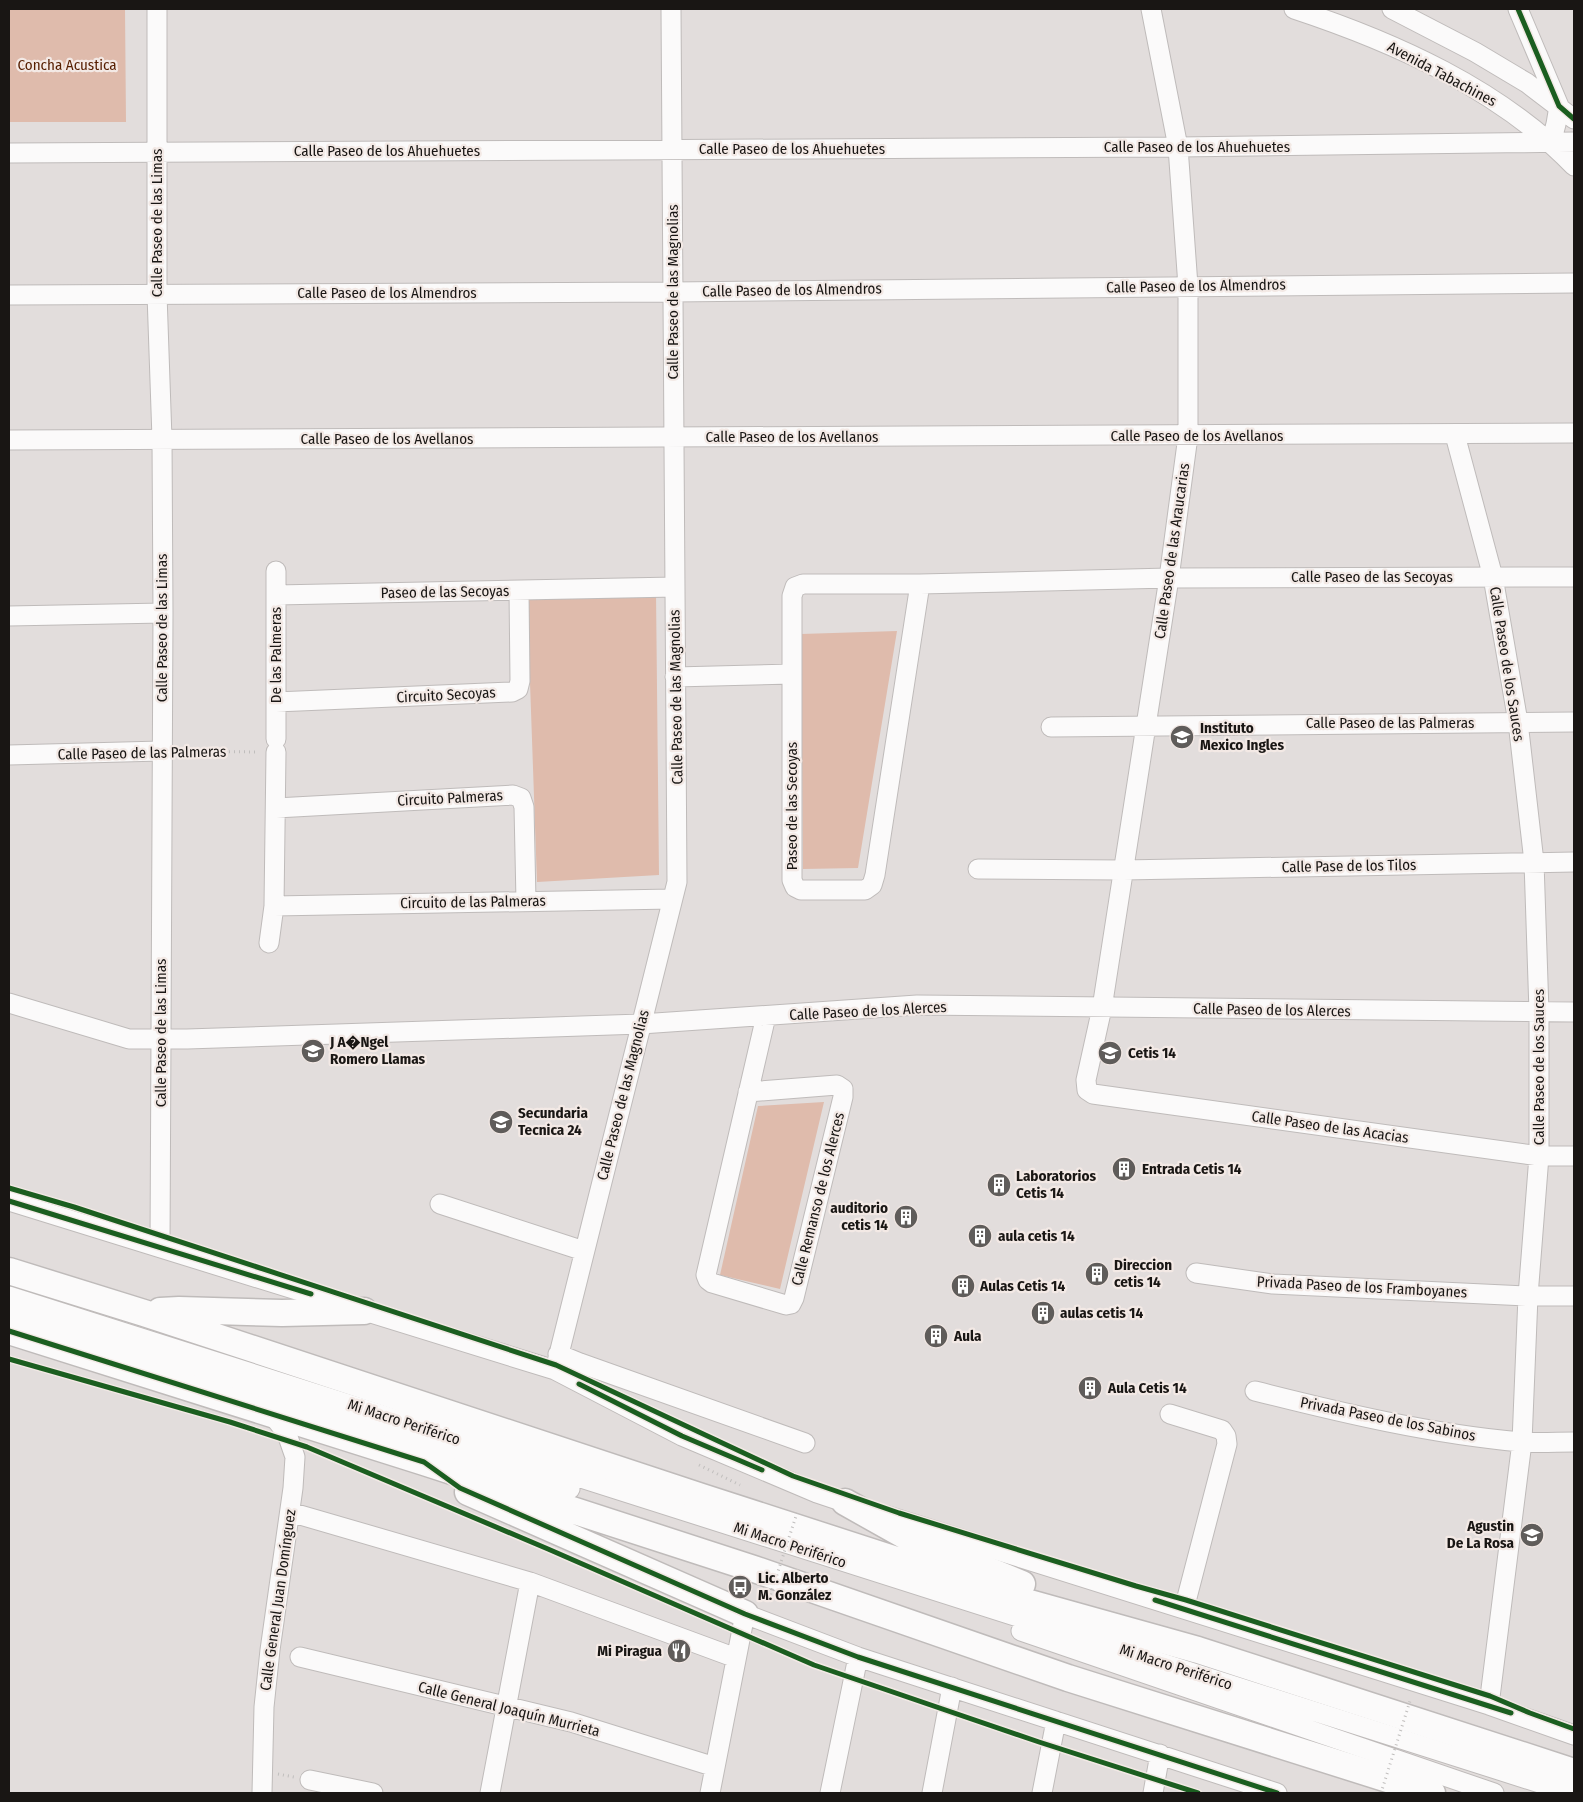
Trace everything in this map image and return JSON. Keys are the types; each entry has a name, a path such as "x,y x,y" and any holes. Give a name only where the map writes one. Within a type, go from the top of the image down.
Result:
{"highway":[{"path":"9,1271 144,1313 1026,1602 1198,1650"},
{"path":"144,1313 179,1310 282,1313 364,1311"},
{"path":"9,1331 424,1462 754,1569 1068,1678 1432,1793"},
{"path":"424,1462 460,1488 749,1604"},
{"path":"845,1502 909,1538 1105,1618 1574,1772"}],"street":[{"name":"Calle Paseo de las Limas","path":"157,9 157,294 162,439 163,613 160,1247"},
{"name":"Calle Paseo de las Magnolias","path":"556,1362 677,882 671,9"},
{"name":"Calle Paseo de las Araucarias","path":"1087,1090 1086,1080 1102,1008 1169,578 1188,436 1188,286 1178,147 1151,9"},
{"name":"Avenida Tabachines","path":"1294,9 1334,22 1403,51 1480,91 1520,117 1574,166"},
{"path":"1392,9 1482,56 1527,83 1574,119"},
{"path":"1518,9 1558,106 1556,124 1550,143"},
{"name":"Calle Paseo de los Ahuehuetes","path":"9,152 1178,147 1574,142"},
{"name":"Calle Paseo de los Almendros","path":"9,295 673,292 1574,283"},
{"name":"Calle Paseo de los Avellanos","path":"9,440 1574,433"},
{"name":"Calle Paseo de los Sauces","path":"1455,434 1493,577 1518,722 1534,862 1539,1012 1539,1156 1528,1296 1522,1442 1489,1705"},
{"name":"De las Palmeras","path":"270,943 274,906 276,808 276,571"},
{"name":"Calle Paseo de las Secoyas","path":"1169,578 1574,577"},
{"name":"Paseo de las Secoyas","path":"920,584 876,875 872,885 865,890 801,890 795,888 792,880 792,596 795,587 803,584 920,584 1169,578"},
{"name":"Paseo de las Secoyas","path":"276,595 520,591 674,586"},
{"name":"Circuito Secoyas","path":"276,702 512,692 518,689 520,680 520,591"},
{"path":"9,616 163,613"},
{"path":"675,677 792,674"},
{"name":"Calle Paseo de las Palmeras","path":"1051,727 1574,722"},
{"name":"Calle Paseo de las Palmeras","path":"9,755 161,751"},
{"name":"Circuito Palmeras","path":"276,808 513,794 521,798 524,807 526,901"},
{"name":"Calle Pase de los Tilos","path":"978,869 1123,870 1574,862"},
{"name":"Circuito de las Palmeras","path":"274,906 672,899"},
{"name":"Calle Paseo de los Alerces","path":"9,1004 129,1039 641,1024 917,1006 1574,1012"},
{"name":"Calle Remanso de los Alerces","path":"748,1092 838,1085 843,1089 843,1097 794,1298 791,1304 786,1305 712,1282 708,1280 706,1275 748,1092 766,1016"},
{"name":"Calle Paseo de las Acacias","path":"1087,1090 1093,1094 1539,1156 1574,1156"},
{"path":"9,1201 364,1311 556,1362 580,1363 805,1443"},
{"path":"440,1204 584,1251"},
{"name":"Privada Paseo de los Framboyanes","path":"1196,1273 1274,1284 1528,1296 1574,1296"},
{"name":"Mi Macro Periférico","path":"9,1296 1571,1793"},
{"name":"Mi Macro Periférico","path":"9,1311 155,1360 955,1609 1494,1793"},
{"path":"556,1362 682,1436 817,1494 1489,1705 1574,1735"},
{"name":"Privada Paseo de los Sabinos","path":"1255,1391 1346,1414 1437,1431 1522,1442 1574,1442"},
{"name":"Calle General Juan Domínguez","path":"262,1793 264,1707 290,1512 295,1457 287,1434 272,1414"},
{"path":"1170,1414 1222,1430 1226,1436 1227,1444 1184,1609"},
{"path":"290,1512 530,1582 736,1658"},
{"path":"490,1793 530,1582"},
{"path":"710,1793 736,1658 749,1604 858,1657 1277,1793"},
{"name":"Calle General Joaquín Murrieta","path":"300,1657 571,1722 715,1767"},
{"path":"830,1793 858,1657"},
{"path":"932,1793 952,1687"},
{"path":"1042,1793 1056,1721"},
{"path":"1153,1793 1160,1754"},
{"path":"310,1780 372,1793"}],"path":[{"path":"749,1604 769,1600 796,1513"},
{"path":"1381,1793 1410,1701"},
{"path":"263,1771 310,1780"}],"green space":[{"name":"Concha Acustica","path":"9,9 125,9 126,122 9,122"},
{"path":"656,593 659,875 537,882 527,597"},
{"path":"897,631 858,868 803,869 801,634"},
{"path":"824,1102 780,1289 720,1275 758,1106"}],"cycle path":[{"path":"1518,9 1559,106 1574,119"},
{"path":"9,1188 74,1207 556,1365 793,1476 899,1513 1186,1600 1490,1696 1574,1729"},
{"path":"9,1201 311,1294"},
{"path":"9,1331 424,1462 460,1488 745,1614 858,1657 1277,1793"},
{"path":"9,1359 230,1422 307,1447 814,1665 1039,1742 1198,1793"},
{"path":"579,1384 682,1436 762,1470"},
{"path":"1155,1600 1511,1713"}],"place":[{"name":"Instituto Mexico Ingles","path":"1182,737"},
{"name":"J A�Ngel Romero Llamas","path":"313,1051"},
{"name":"Cetis 14","path":"1110,1053"},
{"name":"Secundaria Tecnica 24","path":"501,1122"},
{"name":"Entrada Cetis 14","path":"1124,1169"},
{"name":"Laboratorios Cetis 14","path":"999,1185"},
{"name":"auditorio cetis 14","path":"906,1217"},
{"name":"aula cetis 14","path":"980,1236"},
{"name":"Direccion cetis 14","path":"1097,1274"},
{"name":"Aulas Cetis 14","path":"963,1286"},
{"name":"aulas cetis 14","path":"1043,1313"},
{"name":"Aula","path":"936,1336"},
{"name":"Aula Cetis 14","path":"1090,1388"},
{"name":"Agustin De La Rosa","path":"1532,1535"},
{"name":"Lic. Alberto M. González","path":"740,1587"},
{"name":"Mi Piragua","path":"679,1651"}]}
